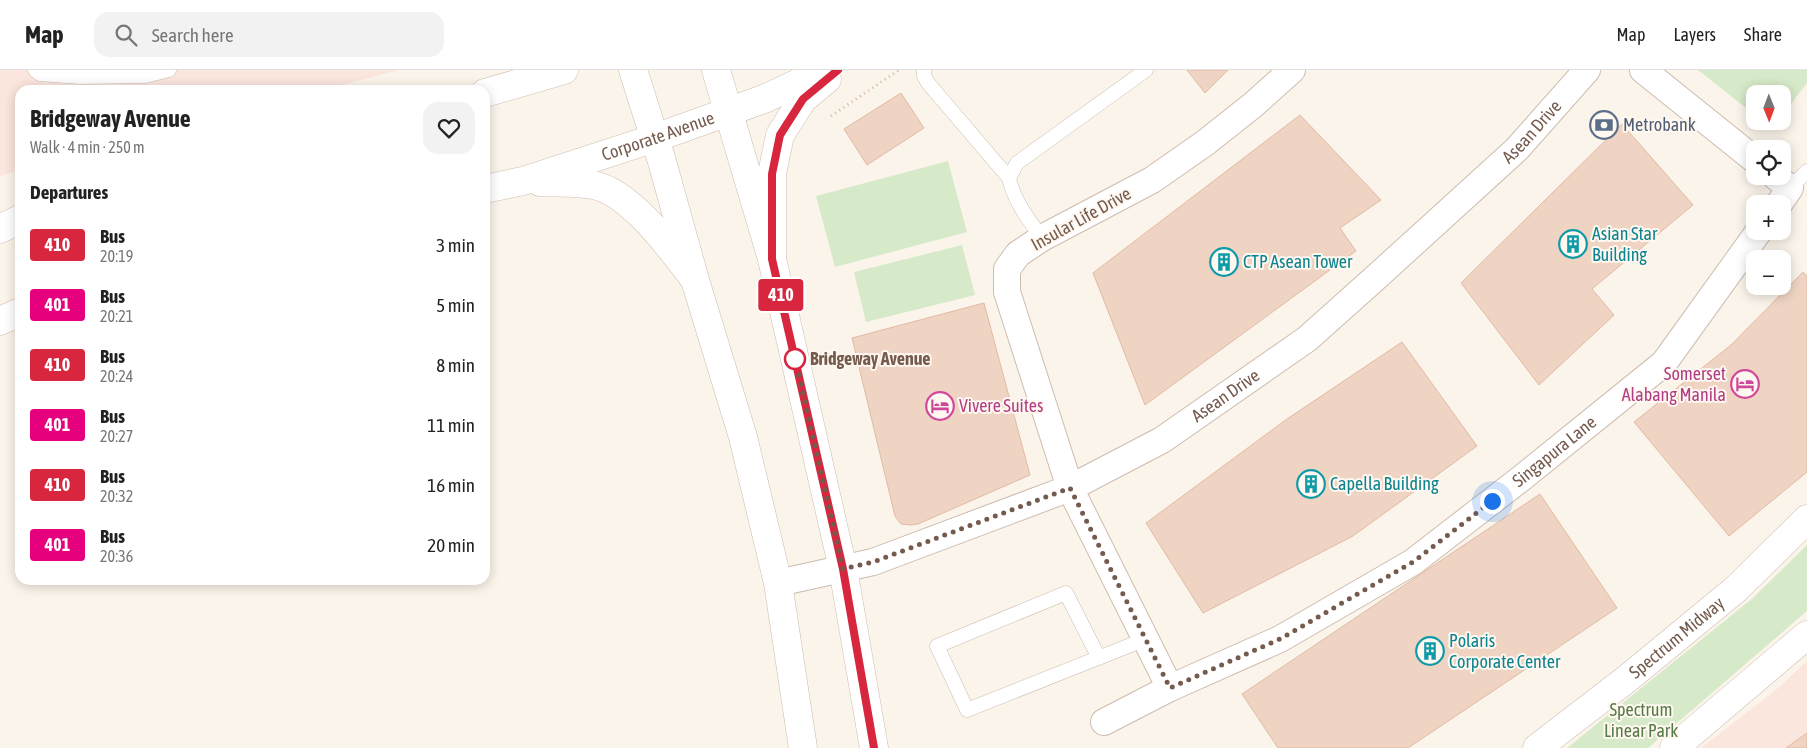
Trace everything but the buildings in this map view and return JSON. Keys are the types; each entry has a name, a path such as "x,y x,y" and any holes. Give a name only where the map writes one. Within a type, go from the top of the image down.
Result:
{"street":[{"path":"490,92 564,70"},
{"path":"633,70 655,138 695,280 743,437 778,583 802,748"},
{"path":"716,70 772,259 843,569 874,748"},
{"name":"Corporate Avenue","path":"490,187 524,181 655,138 764,100 826,70"},
{"path":"772,259 772,174 780,135 803,99 838,70"},
{"name":"Insular Life Drive","path":"1070,488 1007,292 1007,269 1018,254 1042,238 1152,180 1205,143 1253,105 1292,70"},
{"name":"Asean Drive","path":"778,583 873,562 1070,488 1162,440 1307,339 1517,149 1587,70"},
{"path":"1643,70 1746,153"},
{"path":"524,181 595,185 622,198 662,237 695,280"},
{"name":"Singapura Lane","path":"1104,722 1170,688 1280,639 1413,562 1524,477 1664,363 1753,240"},
{"path":"0,321 15,314"},
{"path":"1070,488 1170,688"},
{"name":"Spectrum Midway","path":"1538,748 1628,678 1736,589 1807,519"},
{"path":"1674,748 1807,635"}],"lane":[{"path":"34,70 40,74 80,77 145,76 169,70"},
{"path":"924,70 924,76 928,83 1008,178 1018,204 1042,238"},
{"path":"1008,178 1017,163 1146,70"},
{"path":"1099,658 1066,593 936,646 967,710 1099,658 1146,639"}],"path":[{"path":"827,118 899,70"}],"shaded area":[{"path":"0,70 399,70 342,85 15,85 15,172 0,176"},
{"path":"1807,661 1807,748 1701,748 1777,689"}],"green space":[{"path":"1698,70 1807,70 1807,83 1791,104 1791,85 1746,85 1746,108"},
{"path":"948,161 967,232 835,267 816,196"},
{"path":"962,245 975,295 866,322 854,272"},
{"name":"Spectrum Linear Park","path":"1807,545 1807,611 1648,748 1567,748 1753,598"}],"bus line":[{"name":"410","path":"838,70 803,99 780,135 772,174 772,259 843,569 874,748"}],"place":[{"name":"Metrobank","path":"1604,125"},
{"name":"Asian Star Building","path":"1573,244"},
{"name":"CTP Asean Tower","path":"1224,262"},
{"name":"Bridgeway Avenue","path":"795,359"},
{"name":"Somerset Alabang Manila","path":"1745,384"},
{"name":"Vivere Suites","path":"940,406"},
{"name":"Capella Building","path":"1311,484"},
{"name":"Polaris Corporate Center","path":"1430,651"}],"route":[{"path":"795,359 794,354 843,569 873,562 1070,488 1170,688 1280,639 1413,562 1492,501"}]}
